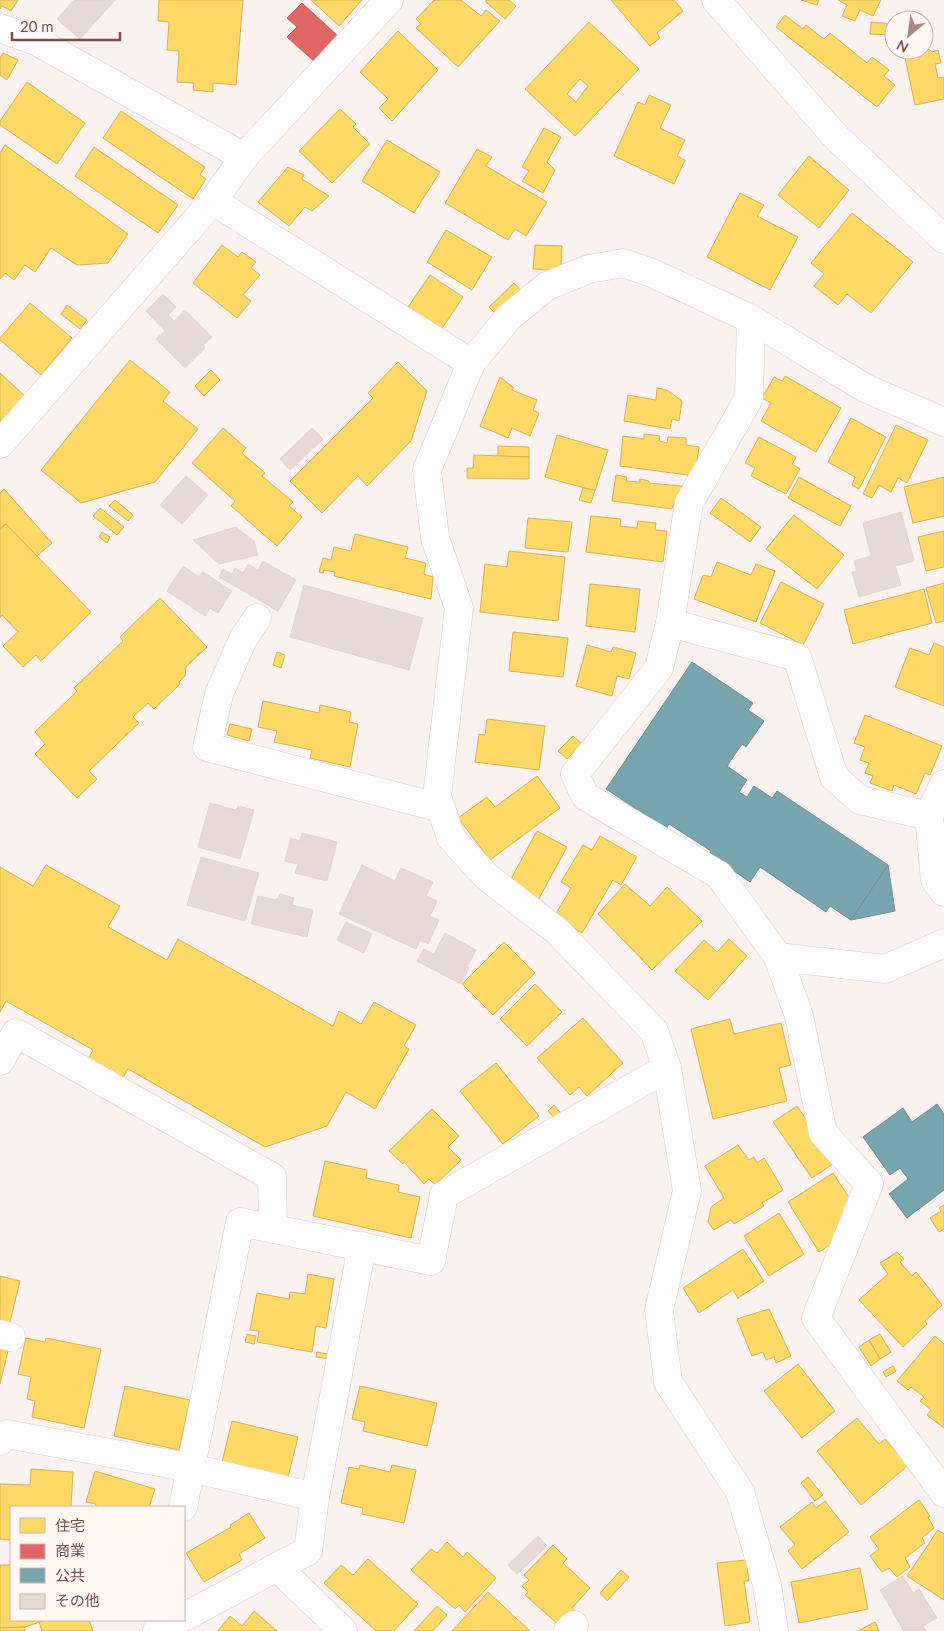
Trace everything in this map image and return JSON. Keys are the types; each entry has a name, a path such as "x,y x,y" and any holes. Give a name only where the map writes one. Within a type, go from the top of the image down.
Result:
{"street":[{"path":"0,444 213,201 244,157 389,0"},
{"path":"716,0 836,136 944,239"},
{"path":"0,28 36,40 244,157"},
{"path":"213,201 471,362"},
{"path":"774,1631 767,1586 740,1492 668,1382 659,1310 686,1191 667,1068 654,1031 557,931 487,877 452,838 437,796 459,608 435,538 427,470 471,362 509,318 547,286 589,268 623,263 652,273 751,319 865,388 944,422"},
{"path":"751,319 749,398 689,503 670,623 659,668 575,774 585,796 718,875 778,957 799,1016 823,1133 869,1184 816,1318 944,1493"},
{"path":"257,618 243,639 219,694 207,746 441,808"},
{"path":"670,623 797,658 834,777 860,800 929,816"},
{"path":"944,784 929,816 935,880 944,892"},
{"path":"778,957 885,969 944,943"},
{"path":"0,1061 16,1033 272,1177 273,1228"},
{"path":"183,1506 240,1222 431,1260 444,1195 667,1068"},
{"path":"185,1616 308,1551 315,1497 362,1246"},
{"path":"0,1441 7,1434 191,1468 315,1497"},
{"path":"277,1567 331,1627"},
{"path":"157,1631 176,1621"}],"building: 住宅":[{"path":"0,0 18,0 11,11 2,6 0,9"},
{"path":"159,0 243,0 236,85 213,83 213,92 193,90 194,83 177,82 179,51 167,50 169,22 158,21"},
{"path":"311,0 362,0 339,26"},
{"path":"434,0 461,0 481,16 486,10 500,21 458,67 416,28 421,24 416,19"},
{"path":"486,0 509,0 516,6 505,19"},
{"path":"611,0 674,0 683,11 657,33 660,38 650,46"},
{"path":"801,0 819,0 817,5"},
{"path":"838,0 881,0 873,16 860,10 855,21 842,16 847,5"},
{"path":"785,15 803,29 806,25 824,39 830,33 867,63 872,57 889,70 884,76 895,85 877,107 776,27"},
{"path":"589,22 639,69 575,136 525,89","holes":["580,79 588,86 576,102 567,94"]},
{"path":"871,22 884,23 884,35 870,34"},
{"path":"398,31 438,70 392,121 379,108 388,99 360,72"},
{"path":"938,50 941,63 935,64 938,78 944,77 944,99 915,105 905,60 934,60 934,51"},
{"path":"3,53 18,60 7,80 0,75 0,58"},
{"path":"27,82 85,123 57,164 0,125 0,121"},
{"path":"649,95 671,105 660,128 685,140 677,156 685,160 674,184 614,156 638,102 645,105"},
{"path":"340,109 356,124 353,127 370,144 332,183 299,151"},
{"path":"121,111 205,167 200,175 206,179 193,199 103,138"},
{"path":"544,128 561,137 547,162 555,170 543,193 522,181 529,171 522,167"},
{"path":"387,140 440,172 414,213 362,181"},
{"path":"5,145 128,234 108,263 77,265 51,248 35,272 25,265 14,280 5,273 0,279 0,153"},
{"path":"94,147 178,205 158,233 75,176"},
{"path":"477,149 492,157 486,166 547,202 526,236 515,229 508,240 445,203"},
{"path":"809,156 849,190 819,228 778,195"},
{"path":"288,167 304,175 302,179 329,196 312,211 305,207 289,226 258,202"},
{"path":"740,193 764,205 757,216 798,237 770,290 707,257"},
{"path":"852,213 913,262 871,313 847,294 838,305 814,286 824,274 811,263"},
{"path":"446,230 492,257 472,290 427,262"},
{"path":"222,245 238,257 242,252 256,262 251,268 260,275 243,295 251,301 237,318 193,283"},
{"path":"535,245 562,246 561,271 533,269"},
{"path":"430,275 463,297 441,330 408,307"},
{"path":"514,283 522,292 497,315 489,307"},
{"path":"30,303 72,338 41,375 0,340"},
{"path":"67,305 87,320 80,329 61,314"},
{"path":"130,360 170,392 163,401 198,429 155,482 81,503 41,470"},
{"path":"398,362 427,391 411,441 367,486 358,476 322,513 290,481 373,398 368,393"},
{"path":"211,370 220,380 204,396 195,386"},
{"path":"0,373 26,397 0,426"},
{"path":"785,376 841,408 816,452 761,421 771,403 762,398 774,377 782,381"},
{"path":"500,377 514,388 512,390 537,400 533,410 539,413 530,436 512,428 508,438 480,426"},
{"path":"657,388 667,390 682,401 679,421 672,419 670,429 624,421 628,395 656,400"},
{"path":"851,418 886,437 859,489 852,485 855,477 828,462"},
{"path":"896,425 928,440 907,483 898,478 891,492 879,485 872,498 863,494"},
{"path":"223,428 246,448 242,453 265,473 262,476 293,502 289,506 302,517 277,546 231,506 235,501 192,463"},
{"path":"644,434 660,436 659,441 667,443 668,437 686,438 686,445 699,447 695,476 620,466 623,436 644,439"},
{"path":"557,435 608,450 595,491 545,477"},
{"path":"759,437 796,457 792,464 800,469 786,494 751,476 755,468 745,463"},
{"path":"498,446 529,447 529,457 498,456"},
{"path":"474,455 529,457 529,479 467,478 467,468 473,468"},
{"path":"616,475 627,477 626,481 640,482 640,479 649,481 649,483 692,487 682,506 673,505 672,509 612,501"},
{"path":"799,477 851,506 840,526 788,498"},
{"path":"944,477 944,516 913,523 904,487"},
{"path":"583,488 595,490 591,503 579,500"},
{"path":"4,489 52,543 37,556 6,524 0,529 0,493"},
{"path":"721,498 761,527 750,542 710,513"},
{"path":"115,500 133,515 128,521 109,506"},
{"path":"100,508 124,527 117,535 93,516"},
{"path":"794,515 844,555 817,589 766,549"},
{"path":"591,516 621,519 620,526 637,528 638,521 656,523 655,530 667,531 663,562 586,552"},
{"path":"528,518 572,522 568,552 525,548"},
{"path":"6,524 91,612 41,661 36,655 23,667 3,646 18,632 2,615 0,618 0,529"},
{"path":"944,531 944,567 926,571 918,537"},
{"path":"102,532 110,537 107,543 99,537"},
{"path":"355,534 408,547 405,558 426,563 424,574 433,577 431,599 334,576 335,572 324,570 323,573 319,572 323,558 331,560 334,547 351,551"},
{"path":"509,551 565,557 558,621 480,612 485,564 507,567"},
{"path":"717,562 751,575 756,564 775,571 756,622 694,599 703,575 711,577"},
{"path":"781,582 824,604 803,645 760,623"},
{"path":"944,583 944,621 936,623 926,588"},
{"path":"590,584 640,589 635,632 586,626"},
{"path":"924,589 932,623 853,644 844,610"},
{"path":"160,598 207,647 186,667 185,676 179,682 180,684 154,709 148,703 133,717 139,723 89,771 97,779 77,798 35,754 45,744 35,732 77,691 74,688 123,641 120,637"},
{"path":"513,632 568,638 563,677 509,671"},
{"path":"934,643 944,647 944,706 895,687 910,648 929,655"},
{"path":"587,645 611,652 613,647 636,653 629,679 617,676 612,696 576,686"},
{"path":"277,652 285,655 281,668 273,665"},
{"path":"263,701 319,713 320,705 351,712 349,722 358,724 350,767 310,758 312,750 274,742 277,731 258,727"},
{"path":"865,715 942,746 930,775 925,773 916,794 894,785 892,791 870,783 873,776 865,773 869,763 860,760 865,747 854,743"},
{"path":"487,719 545,726 539,770 475,762 479,734 485,735"},
{"path":"230,724 252,729 249,741 227,735"},
{"path":"573,736 582,744 567,759 558,751"},
{"path":"537,776 560,808 490,860 458,818 487,797 495,807"},
{"path":"537,831 567,847 536,904 506,888"},
{"path":"600,836 637,857 621,885 613,880 582,933 554,917 571,888 561,882 583,845 592,850"},
{"path":"46,865 120,906 108,927 167,960 178,939 333,1026 339,1011 361,1024 374,1002 416,1025 404,1046 409,1049 375,1109 346,1092 327,1126 265,1147 128,1069 123,1078 88,1059 93,1050 6,1001 0,1012 0,867 33,886"},
{"path":"625,884 650,906 667,887 702,921 652,970 598,914"},
{"path":"729,939 747,956 708,1000 675,971 704,940 717,952"},
{"path":"504,942 535,973 493,1015 462,984"},
{"path":"535,984 562,1012 527,1046 500,1019"},
{"path":"583,1018 623,1063 587,1096 579,1087 570,1095 537,1058"},
{"path":"730,1019 734,1034 781,1023 791,1065 779,1068 787,1101 713,1119 691,1029"},
{"path":"496,1063 539,1116 503,1144 460,1091"},
{"path":"554,1105 564,1117 558,1122 548,1111"},
{"path":"797,1106 836,1162 812,1178 773,1122"},
{"path":"432,1109 459,1136 448,1147 461,1160 435,1185 429,1179 424,1184 404,1162 403,1164 389,1151"},
{"path":"738,1145 749,1160 754,1157 757,1163 764,1158 783,1190 762,1203 764,1206 734,1224 731,1220 714,1230 708,1222 711,1207 724,1198 705,1166"},
{"path":"325,1161 367,1170 366,1178 399,1185 398,1192 420,1197 411,1238 313,1216"},
{"path":"833,1173 850,1199 849,1233 819,1252 788,1202"},
{"path":"944,1205 944,1229 939,1232 930,1218 941,1211 939,1208"},
{"path":"779,1213 804,1254 769,1276 744,1236"},
{"path":"743,1249 764,1281 738,1298 733,1290 699,1313 683,1288"},
{"path":"897,1252 904,1259 900,1262 912,1276 916,1272 942,1305 925,1321 927,1324 903,1347 859,1300 888,1274 880,1263"},
{"path":"308,1274 334,1279 326,1328 316,1326 312,1352 257,1342 259,1331 250,1330 257,1293 289,1299 290,1292 305,1294"},
{"path":"0,1276 20,1281 9,1326 0,1323"},
{"path":"769,1309 791,1356 776,1363 774,1357 766,1360 763,1352 752,1356 737,1319"},
{"path":"247,1334 256,1336 254,1344 245,1342"},
{"path":"880,1334 891,1352 880,1359 869,1340"},
{"path":"935,1336 944,1344 944,1428 927,1415 931,1410 920,1401 924,1397 911,1387 908,1390 897,1381"},
{"path":"26,1338 45,1342 46,1338 101,1349 84,1428 32,1417 35,1401 27,1399 31,1377 18,1374"},
{"path":"869,1340 880,1359 871,1366 859,1347"},
{"path":"0,1345 9,1347 0,1384"},
{"path":"317,1352 332,1355 332,1359 316,1357"},
{"path":"798,1364 835,1411 802,1438 764,1391"},
{"path":"893,1366 896,1371 886,1377 883,1372"},
{"path":"125,1386 190,1400 179,1450 114,1436"},
{"path":"360,1386 437,1403 427,1446 363,1431 365,1422 352,1419"},
{"path":"857,1418 879,1444 885,1439 898,1454 902,1451 911,1463 861,1505 817,1451"},
{"path":"232,1421 298,1437 288,1477 222,1462"},
{"path":"360,1465 390,1472 392,1465 416,1470 404,1523 362,1514 363,1508 341,1503 349,1467 359,1469"},
{"path":"31,1469 73,1472 71,1506 10,1506 10,1540 0,1539 0,1484 30,1485"},
{"path":"95,1471 155,1489 149,1506 95,1506 96,1504 86,1502"},
{"path":"808,1477 823,1495 815,1501 801,1483"},
{"path":"919,1500 930,1516 928,1517 934,1528 922,1538 925,1543 905,1558 910,1567 897,1577 889,1568 882,1572 870,1556 879,1549 870,1537"},
{"path":"825,1501 849,1532 802,1569 788,1551 795,1545 780,1527 812,1502 816,1508"},
{"path":"249,1513 265,1538 239,1554 242,1560 204,1582 186,1553 231,1527 230,1525"},
{"path":"938,1530 944,1534 944,1600 907,1576"},
{"path":"447,1542 463,1557 467,1552 496,1578 465,1612 459,1605 455,1609 411,1570 431,1549 437,1553"},
{"path":"553,1545 567,1559 563,1563 590,1588 572,1608 579,1614 560,1626 525,1595 528,1592 522,1586 529,1580 524,1575"},
{"path":"368,1559 418,1604 394,1631 376,1631 324,1583 341,1565 353,1575"},
{"path":"746,1560 749,1581 744,1581 750,1622 725,1626 717,1563"},
{"path":"0,1565 10,1565 10,1621 43,1621 25,1627 0,1628"},
{"path":"860,1568 868,1609 799,1623 791,1582"},
{"path":"621,1570 629,1577 607,1601 600,1593"},
{"path":"488,1592 530,1631 452,1631"},
{"path":"437,1606 447,1615 433,1631 414,1631"},
{"path":"254,1611 277,1631 218,1631 230,1616 242,1626"},
{"path":"89,1621 93,1631 42,1631 39,1622"},
{"path":"875,1622 879,1631 858,1631"},
{"path":"25,1627 25,1631 0,1631 0,1628"}],"building: 商業":[{"path":"302,3 339,37 316,63 287,37 297,27 287,18"}],"building: 公共":[{"path":"692,662 753,703 748,710 764,721 746,747 742,744 727,766 747,780 739,792 747,797 754,786 772,798 777,791 888,865 851,920 830,906 826,912 760,867 750,882 709,854 711,851 669,824 666,829 606,789"},
{"path":"888,865 895,911 851,920"},
{"path":"937,1104 944,1114 944,1190 907,1218 889,1194 908,1179 900,1168 890,1175 863,1137 903,1108 912,1122"}],"building: その他":[{"path":"74,0 115,0 80,39 57,19"},
{"path":"163,294 176,307 168,315 174,321 185,310 212,337 203,345 205,348 185,368 156,339 165,331 146,311"},
{"path":"312,428 323,439 290,470 280,459"},
{"path":"186,476 208,495 182,524 160,505"},
{"path":"901,512 914,561 895,566 901,585 859,597 852,572 857,571 854,561 871,556 863,523"},
{"path":"236,527 254,541 258,555 219,564 193,540"},
{"path":"263,561 296,580 278,611 219,577 223,569 232,574 235,568 243,573 248,564 258,570"},
{"path":"183,566 199,577 203,572 232,591 218,613 210,608 205,616 167,591"},
{"path":"304,585 423,618 409,670 290,637"},
{"path":"210,803 236,810 238,806 254,810 240,859 198,847"},
{"path":"302,833 337,842 327,881 295,873 298,864 285,861 291,838 300,841"},
{"path":"201,857 259,873 245,921 187,905"},
{"path":"362,865 395,881 401,868 433,882 426,896 437,901 430,916 439,920 428,944 420,940 416,949 339,914"},
{"path":"280,894 294,898 292,905 313,910 307,937 251,924 258,896 277,900"},
{"path":"346,922 372,934 364,953 337,940"},
{"path":"445,933 476,950 461,984 417,961 424,949 434,954"},
{"path":"538,1536 547,1546 517,1574 508,1565"},
{"path":"903,1576 913,1593 919,1589 937,1618 923,1626 926,1631 904,1631 880,1590"}]}
